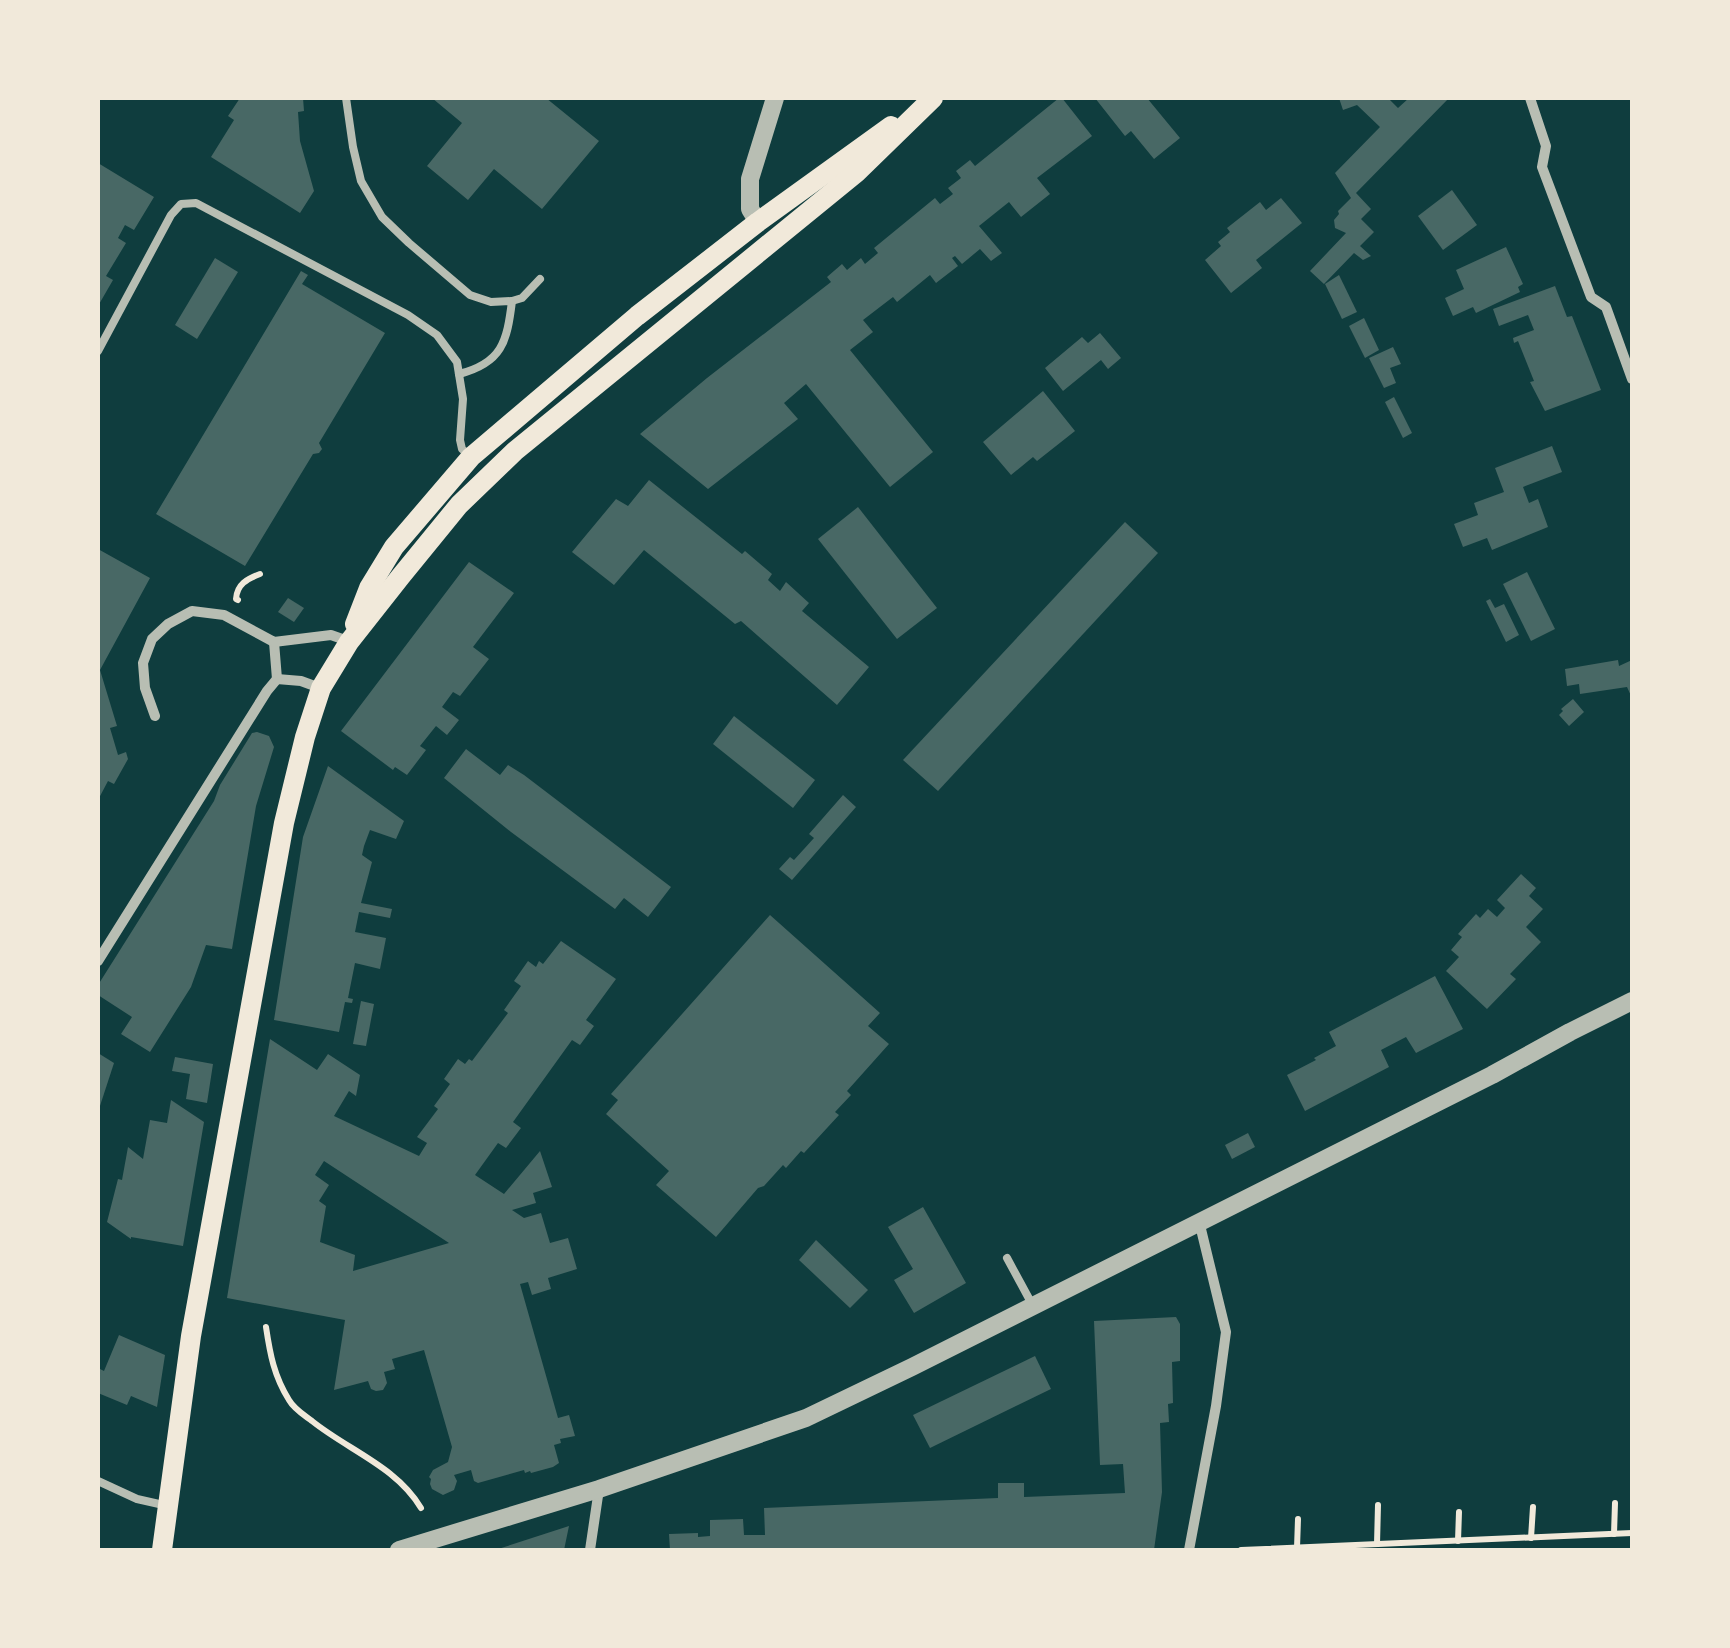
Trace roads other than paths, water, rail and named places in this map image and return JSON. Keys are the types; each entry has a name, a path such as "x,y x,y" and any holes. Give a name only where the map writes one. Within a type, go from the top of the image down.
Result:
{"main road":[{"path":"349,642 368,588 394,547 470,457 637,316 758,222 930,100"},
{"path":"162,1550 191,1336 284,824 321,688 349,642 459,505 515,451 856,174 930,100"}],"street":[{"path":"758,222 750,209 750,179 776,98"},
{"path":"1530,98 1546,146 1542,167 1591,297 1606,306 1632,378"},
{"path":"154,716 145,688 143,663 152,639 168,624 192,611 224,615 274,642 331,635 349,642"},
{"path":"98,962 277,679 274,642"},
{"path":"277,679 321,688"},
{"path":"399,1550 600,1489 806,1418 1629,1006"},
{"path":"1189,1550 1226,1332 1199,1221"},
{"path":"590,1550 600,1489"}],"lane":[{"path":"346,98 352,148 362,181 382,217 409,244 470,294 491,302 512,302 540,280"},
{"path":"98,351 172,215 181,204 196,203 408,315 437,335 458,362 462,398 460,440 470,457"},
{"path":"460,374 478,370 492,360 506,340 512,302"},
{"path":"1007,1258 1032,1306"},
{"path":"98,1482 136,1499 168,1506"}]}
